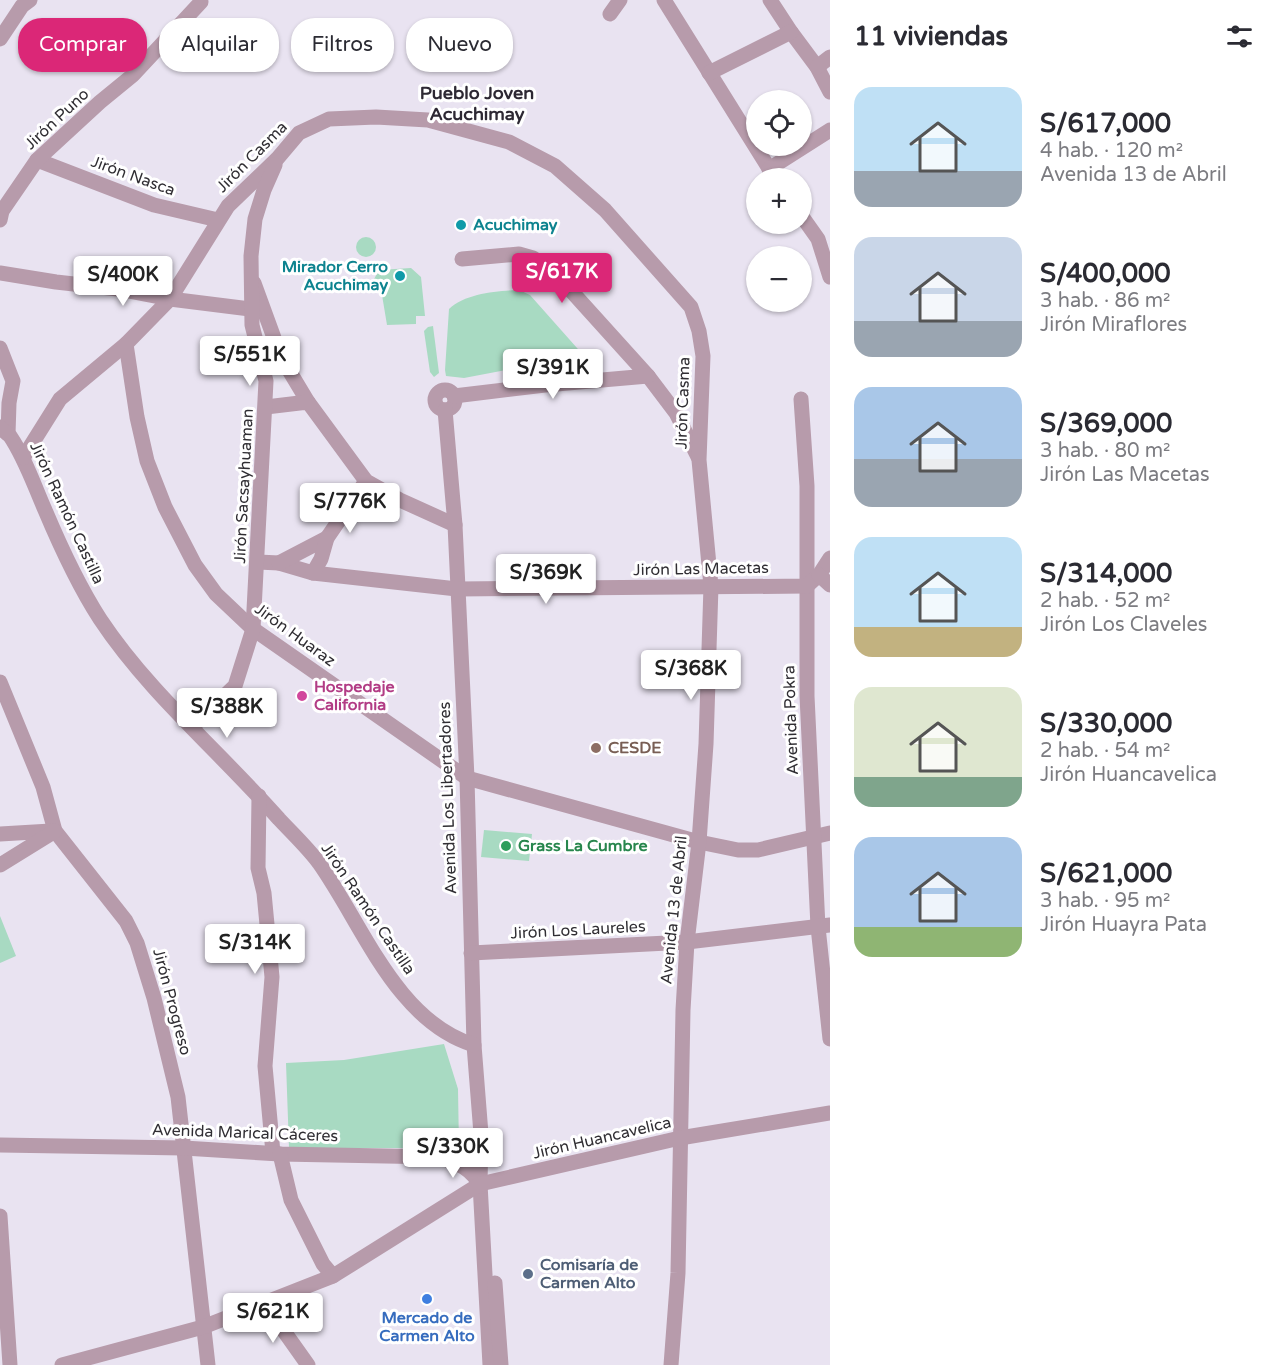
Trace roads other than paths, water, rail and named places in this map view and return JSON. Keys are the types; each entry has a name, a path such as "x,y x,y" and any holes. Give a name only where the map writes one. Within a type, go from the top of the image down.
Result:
{"street":[{"path":"0,39 22,6 30,0"},
{"path":"610,14 621,0"},
{"path":"664,0 768,168"},
{"path":"770,0 817,67 830,92"},
{"name":"Jirón Puno","path":"0,220 2,211 38,160 100,102 133,75 201,3"},
{"path":"709,73 791,32"},
{"path":"817,67 830,57"},
{"name":"Jirón Casma","path":"23,458 60,399 126,344 170,299 228,206 277,159 299,134 329,119 376,117 428,120 509,142 555,166 605,210 691,307 699,331 703,356 699,460"},
{"path":"780,168 830,130"},
{"name":"Jirón Sacsayhuaman","path":"192,727 232,690 238,681 254,629 266,381 250,309 251,256 255,219 277,159"},
{"name":"Jirón Nasca","path":"38,160 154,205 218,220"},
{"path":"812,231 818,239 830,277"},
{"path":"462,259 519,254 533,258 555,273 648,376 676,414 699,460"},
{"path":"0,273 250,309"},
{"path":"252,277 281,357 308,402 366,481 400,500 455,525"},
{"name":"Jirón Huaraz","path":"126,344 137,417 147,461 165,507 195,565 216,594 254,629 467,778 699,842 738,849 758,850 830,833"},
{"path":"0,348 13,381 4,430"},
{"name":"Avenida Los Libertadores","path":"490,1365 480,1184 481,1134 474,1045 467,778 455,525 445,410 438,407 435,399 439,392 448,390 454,396 648,376"},
{"name":"Avenida Pokra","path":"801,399 807,486 819,582 807,696 814,838 824,926 830,1039"},
{"path":"266,408 308,402"},
{"name":"Jirón Ramón Castilla","path":"4,430 23,458 72,571 101,620 136,666 318,861 393,982 435,1027 455,1039 474,1045"},
{"name":"Avenida 13 de Abril","path":"671,1365 678,1273 687,942 699,842 706,744 711,586 699,460"},
{"path":"313,573 321,559 327,538 366,481"},
{"path":"279,563 327,538"},
{"path":"819,582 830,558"},
{"name":"Jirón Las Macetas","path":"258,562 279,563 313,573 458,589 711,586 819,582"},
{"name":"Jirón Progreso","path":"0,682 43,787 55,831 126,921 137,943 154,998 178,1097 208,1365"},
{"path":"259,796 258,868 264,892 272,976 265,1066 277,1153 291,1200 323,1264 333,1276"},
{"path":"0,834 55,831"},
{"path":"0,865 55,831"},
{"name":"Jirón Los Laureles","path":"471,953 687,942 824,926"},
{"name":"Jirón Huancavelica","path":"62,1365 88,1360 203,1327 333,1276 480,1184 680,1138 830,1113"},
{"name":"Avenida Marical Cáceres","path":"0,1145 184,1148 438,1157 462,1151 481,1134"},
{"path":"438,1157 459,1163 471,1172 480,1184"},
{"name":"Avenida Los Libertadores","path":"480,1184 490,1211 501,1365"},
{"path":"0,1216 10,1365"},
{"path":"264,1303 308,1365"}],"place":[{"name":"Acuchimay","path":"461,225"},
{"name":"Mirador Cerro Acuchimay","path":"400,276"},
{"name":"Hospedaje California","path":"302,696"},
{"name":"CESDE","path":"596,748"},
{"name":"Grass La Cumbre","path":"506,846"},
{"name":"Comisaría de Carmen Alto","path":"528,1274"},
{"name":"Mercado de Carmen Alto","path":"427,1299"}],"district":[{"name":"Pueblo Joven Acuchimay","path":"477,103"}]}
